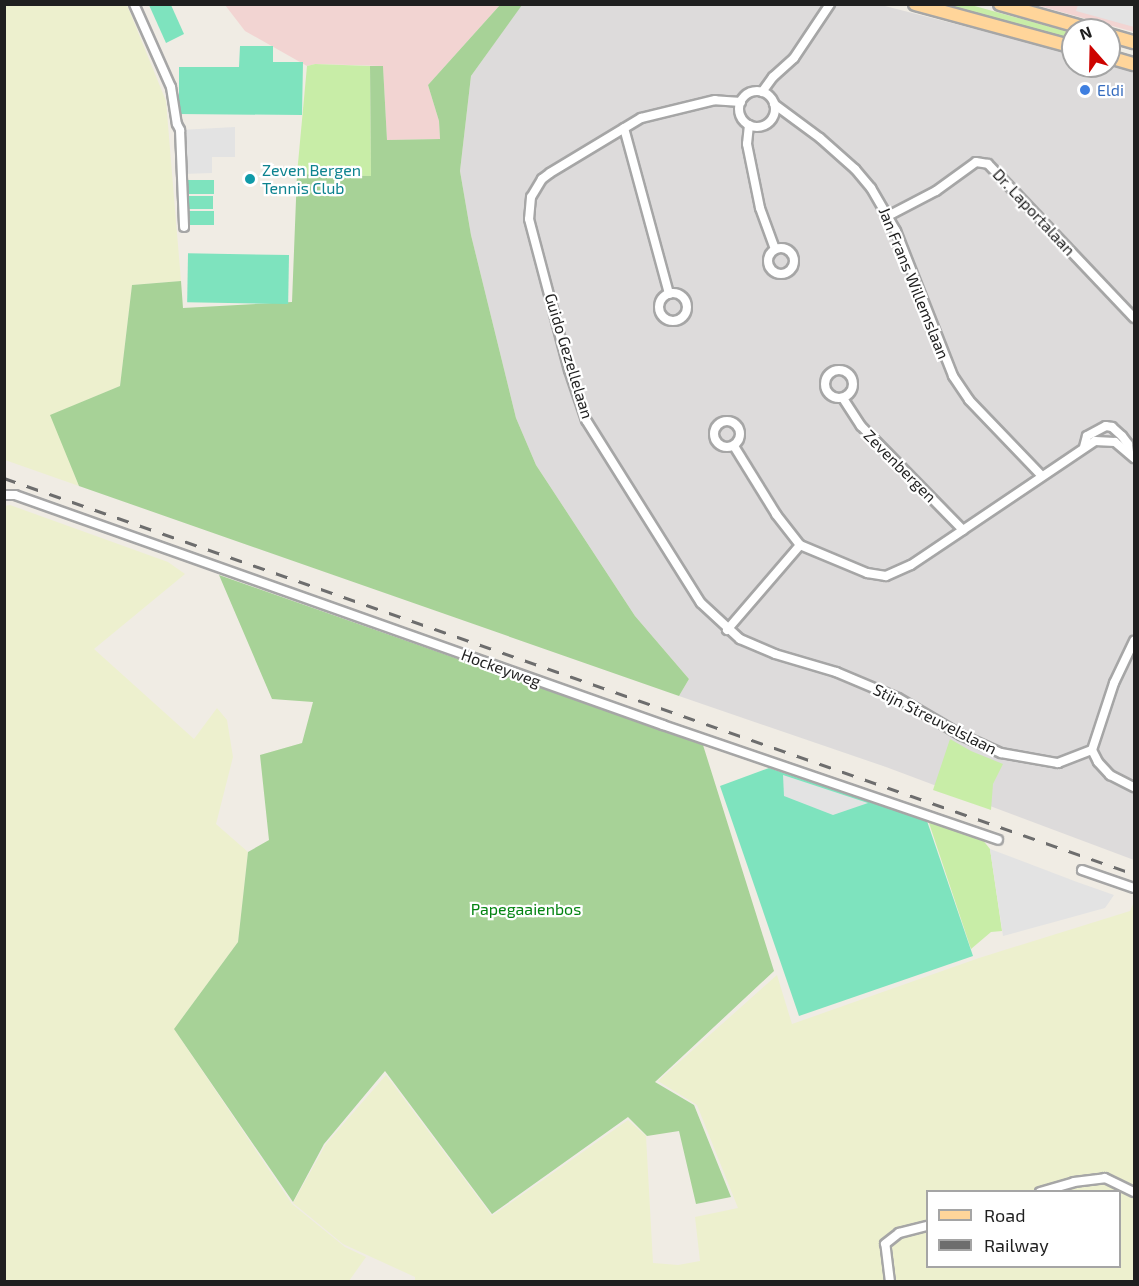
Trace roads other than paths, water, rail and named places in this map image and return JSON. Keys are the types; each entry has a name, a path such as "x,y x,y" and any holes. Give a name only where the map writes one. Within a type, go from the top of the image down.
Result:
{"main road":[{"path":"915,4 1061,44"},
{"path":"1000,4 1061,21"}],"street":[{"path":"134,4 171,87 180,130 184,227"},
{"name":"Guido Gezellelaan","path":"727,630 701,603 586,420 569,370 529,219 531,197 542,179 641,118 715,100 741,102 749,93 762,92 773,77 794,58 830,4"},
{"path":"748,125 758,127 767,124 775,113 770,96 762,92"},
{"path":"741,102 740,113 748,125 747,144 760,208 775,249"},
{"name":"Jan Frans Willemslaan","path":"774,104 798,120 855,169 888,216 953,376 969,400 1042,476"},
{"path":"624,128 669,294"},
{"name":"Dr. Laportalaan","path":"888,216 936,192 976,162 988,164 1134,318"},
{"name":"Zevenbergen","path":"843,398 861,426 963,530"},
{"path":"1084,447 1088,436 1106,426 1112,427 1122,436 1132,455"},
{"path":"734,446 776,514 800,545 867,573 886,576 911,565 1084,447 1104,441 1115,442 1132,455"},
{"name":"Hockeyweg","path":"4,495 15,495 663,725 998,840"},
{"path":"727,630 800,545"},
{"name":"Stijn Streuvelslaan","path":"727,630 756,647 836,672 898,698 961,735 1000,753 1058,763 1092,750"},
{"path":"1134,641 1114,683 1092,750 1098,762 1110,775 1134,787"},
{"path":"1082,870 1134,888"},
{"path":"1045,1190 1105,1178 1134,1192"},
{"path":"890,1281 885,1244 899,1233 926,1226"}],"railway":[{"path":"4,478 1134,874"}],"place":[{"name":"Eldi","path":"1085,90"},
{"name":"Zeven Bergen Tennis Club","path":"250,179"}],"park label":[{"name":"Papegaaienbos","path":"526,909"}]}
